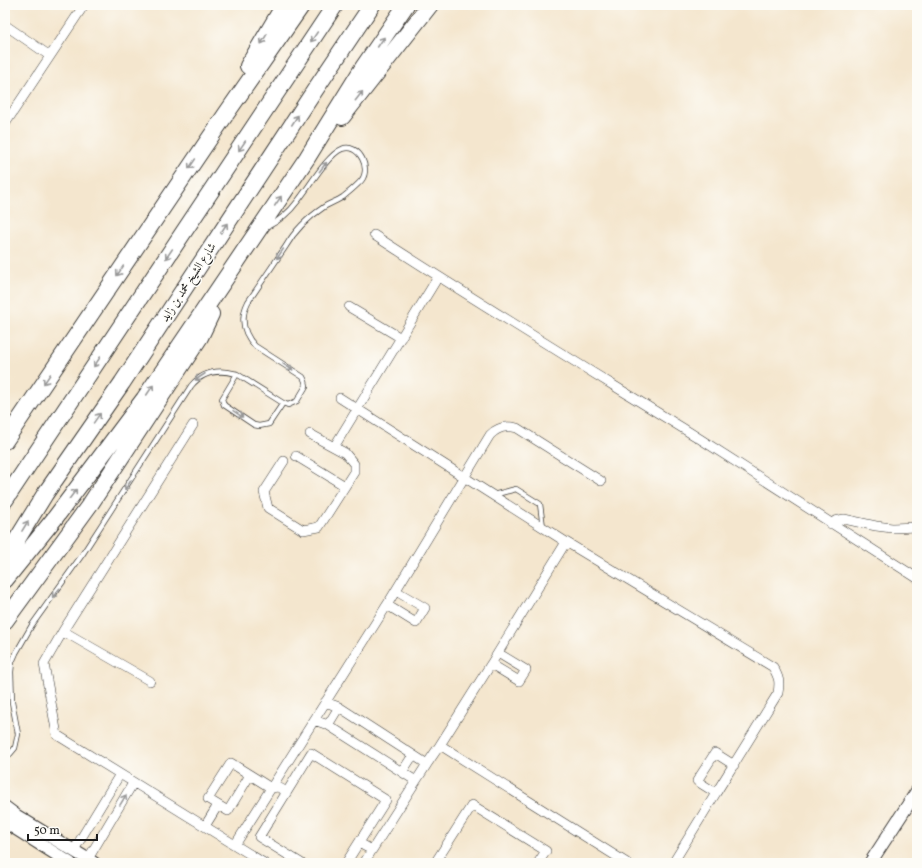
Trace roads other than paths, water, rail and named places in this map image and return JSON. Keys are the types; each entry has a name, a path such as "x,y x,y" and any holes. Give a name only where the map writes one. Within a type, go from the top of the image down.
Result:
{"highway":[{"path":"226,114 233,96 250,63 284,5"},
{"path":"5,442 226,114 302,5"},
{"path":"5,500 335,5"},
{"name":"شارع الشيخ محمد بن زايد","path":"5,559 45,494 122,383 372,5"},
{"path":"5,580 55,518 139,405 307,158 364,66 406,5"},
{"path":"307,158 356,101 430,5"},
{"path":"5,622 91,503 200,337 214,310 223,281"}],"street":[{"path":"5,124 84,5"},
{"path":"5,25 50,56"},
{"path":"374,235 438,277 758,475 831,524 917,578"},
{"path":"334,447 438,277"},
{"path":"349,308 401,338"},
{"path":"340,398 566,542 773,668 780,682 778,693 673,863"},
{"path":"194,424 63,631 44,664 57,735 264,863"},
{"path":"235,845 396,591 490,435 497,429 507,426 517,428 601,481"},
{"path":"284,462 264,492 268,508 303,530 319,527 354,472 354,464 345,453 310,434"},
{"path":"296,456 344,486"},
{"path":"831,524 835,521 844,519 892,528 917,527"},
{"path":"364,863 498,653 566,542"},
{"path":"387,605 416,623 425,608 396,591"},
{"path":"63,631 150,681"},
{"path":"491,664 519,681 526,670 498,653"},
{"path":"325,702 339,708 427,764"},
{"path":"328,725 339,708"},
{"path":"314,720 328,725 416,781"},
{"path":"440,745 627,863"},
{"path":"716,793 697,781 707,764 715,752 734,765"},
{"path":"301,863 258,837 311,753 386,800 346,863"},
{"path":"402,772 413,755"},
{"path":"250,775 228,811 208,799 231,763 271,788 278,787 287,792"},
{"path":"74,850 120,774"},
{"path":"5,807 17,816 91,861 133,783"},
{"path":"870,863 917,792"},
{"path":"205,826 218,805"},
{"path":"435,863 472,805 546,851 538,863"},
{"path":"5,822 70,863"},
{"path":"359,843 372,850"},
{"path":"608,863 613,855"}],"lane":[{"path":"5,757 15,748 18,734 12,702 10,672 12,662 16,654 32,625 82,555 194,381 214,371 237,374 282,403 288,405 296,402 306,386 303,377 252,342 244,328 243,317 245,307 291,237 299,228 315,213 333,201 343,197 360,182 366,169 364,160 351,149 344,148 340,150 326,164 291,210 275,223 256,232"},
{"path":"237,374 222,399 222,402 224,405 254,425 259,426 269,424 282,403"},
{"path":"493,495 516,489 534,500 540,504 543,527"}]}
